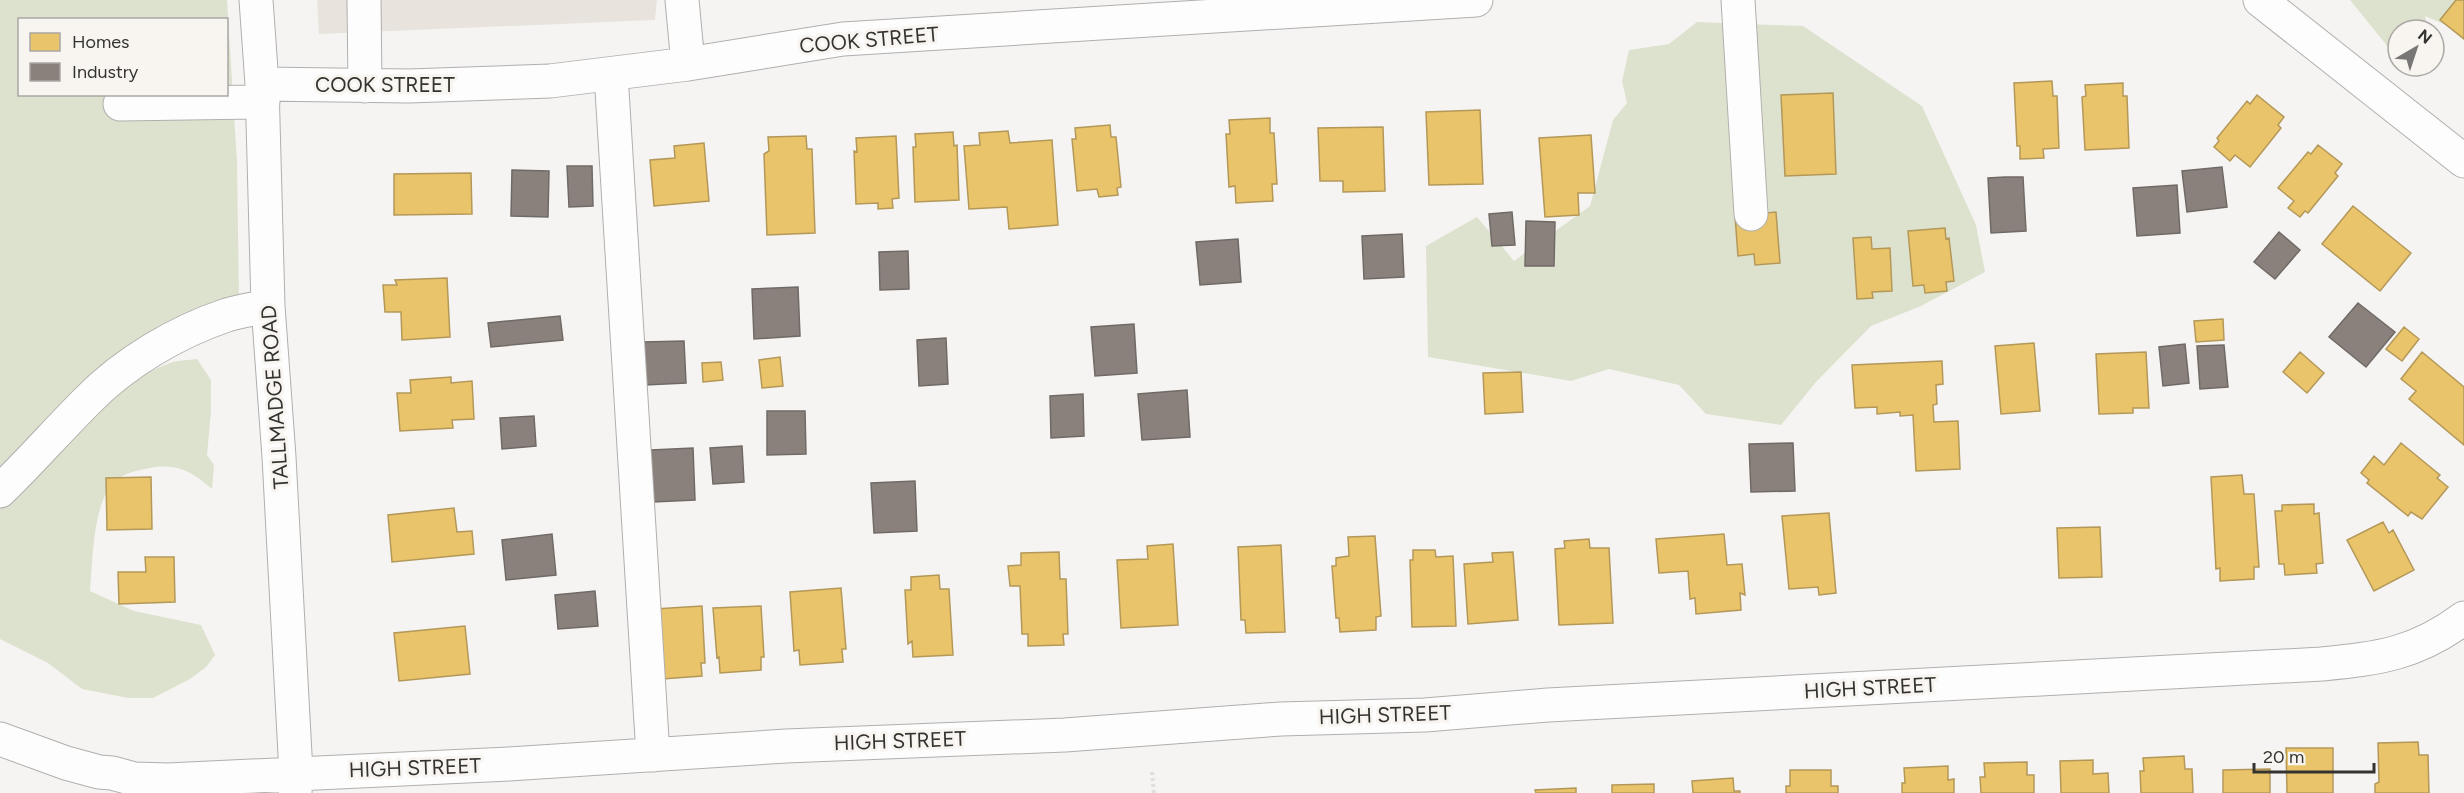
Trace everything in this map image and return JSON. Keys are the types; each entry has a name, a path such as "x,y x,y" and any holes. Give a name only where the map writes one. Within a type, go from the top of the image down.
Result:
{"street":[{"name":"TALLMADGE ROAD","path":"256,0 262,93 268,306 279,457 296,783"},
{"path":"364,0 365,86"},
{"path":"682,0 688,64"},
{"name":"COOK STREET","path":"228,96 365,86 550,81 688,64 843,39 1476,0"},
{"path":"1737,0 1751,214"},
{"path":"2260,0 2464,160"},
{"path":"611,74 653,754"},
{"name":"COOK STREET","path":"120,104 223,96"},
{"path":"0,491 88,400 140,357 195,328 228,315 268,306"},
{"name":"HIGH STREET","path":"0,739 88,769 134,779 153,786 296,783 492,765 786,746 1065,735 1281,720 1425,715 1594,703 2322,664 2374,659 2411,649 2442,634 2464,618"}],"path":[{"path":"1152,772 1154,793"}],"shaded area":[{"path":"317,0 657,0 655,20 319,34"}],"green space":[{"path":"0,0 227,0 237,162 239,298 59,408 0,467"},
{"path":"2350,0 2464,0 2464,33 2446,25 2446,18 2425,16 2425,18 2386,18 2386,44"},
{"path":"1697,22 1803,26 1922,106 1976,225 1985,272 1921,306 1871,326 1816,382 1781,425 1706,414 1679,385 1609,369 1571,381 1428,357 1426,246 1477,217 1514,261 1590,206 1613,120 1627,103 1622,81 1629,50 1669,44"},
{"path":"197,359 211,380 207,455 214,465 212,489 184,470 169,467 138,470 119,478 110,487 99,514 93,547 90,591 134,611 201,625 215,655 206,667 190,679 153,698 128,698 82,689 48,663 0,639 0,501 79,423 124,388 170,363"}],"building: Homes":[{"path":"2456,0 2464,0 2464,39 2446,25 2446,18 2442,18"},
{"path":"2052,81 2053,96 2057,96 2059,148 2043,149 2044,158 2020,159 2020,146 2017,146 2014,83"},
{"path":"2123,83 2123,96 2127,96 2129,148 2085,150 2082,97 2086,96 2085,85"},
{"path":"1833,93 1836,174 1785,176 1781,95"},
{"path":"2257,95 2284,117 2278,125 2281,128 2250,167 2235,155 2230,161 2214,147 2219,141 2217,138 2247,101 2250,104"},
{"path":"1480,110 1483,184 1429,185 1426,112"},
{"path":"1270,118 1270,133 1274,133 1277,184 1272,184 1273,201 1236,203 1235,186 1229,187 1226,134 1230,134 1229,120"},
{"path":"1110,125 1111,137 1116,137 1121,187 1117,188 1118,195 1099,197 1097,189 1077,191 1072,139 1076,139 1075,128"},
{"path":"1383,127 1385,191 1343,192 1343,181 1320,181 1318,128"},
{"path":"1008,131 1010,143 1052,140 1058,225 1009,229 1007,207 969,209 964,146 980,145 979,133"},
{"path":"953,132 954,146 957,145 959,200 915,202 913,147 916,147 915,134"},
{"path":"1591,135 1595,193 1578,193 1579,215 1545,217 1539,138"},
{"path":"806,136 807,149 812,149 815,233 767,235 764,154 769,151 768,137"},
{"path":"896,136 899,198 892,199 893,208 878,209 878,203 856,204 854,151 857,152 856,138"},
{"path":"704,143 709,201 654,206 650,160 675,158 674,146"},
{"path":"2318,145 2342,164 2335,173 2338,176 2308,213 2305,211 2300,217 2288,208 2294,201 2278,188 2308,152 2311,154"},
{"path":"471,173 472,214 394,215 394,174"},
{"path":"2353,206 2411,253 2380,291 2322,244"},
{"path":"1776,212 1780,263 1755,265 1754,254 1738,256 1735,216"},
{"path":"1945,228 1946,239 1949,238 1954,281 1946,282 1947,291 1925,293 1924,285 1913,286 1908,231"},
{"path":"1871,237 1872,249 1890,248 1892,291 1872,292 1873,298 1857,299 1853,238"},
{"path":"447,278 450,337 402,340 401,312 385,312 383,285 397,285 395,280"},
{"path":"2223,319 2224,340 2196,342 2194,321"},
{"path":"2404,327 2419,339 2402,361 2386,349"},
{"path":"2034,343 2040,411 2001,414 1995,346"},
{"path":"2146,352 2149,408 2133,408 2133,413 2099,414 2096,354"},
{"path":"2300,352 2324,373 2307,393 2283,372"},
{"path":"2422,352 2464,387 2464,445 2409,399 2416,391 2401,379"},
{"path":"780,357 783,386 762,388 759,360"},
{"path":"1942,361 1943,384 1936,385 1937,404 1933,405 1934,422 1958,421 1960,469 1916,471 1913,415 1900,416 1900,412 1877,414 1877,407 1855,408 1852,365"},
{"path":"721,362 723,380 703,382 702,363"},
{"path":"1521,372 1523,412 1485,414 1483,373"},
{"path":"451,377 451,383 472,381 474,419 452,420 453,428 400,431 397,393 411,393 410,380"},
{"path":"2401,443 2440,475 2437,478 2448,487 2422,519 2411,512 2408,516 2367,483 2369,480 2361,473 2374,456 2384,465"},
{"path":"2242,475 2244,494 2254,494 2259,567 2254,567 2254,579 2220,581 2220,568 2216,569 2211,477"},
{"path":"151,477 152,529 107,530 106,478"},
{"path":"2314,504 2314,514 2319,513 2323,563 2316,564 2317,573 2285,575 2284,564 2279,564 2275,511 2282,511 2282,505"},
{"path":"454,508 457,532 472,531 474,554 392,562 388,515"},
{"path":"1829,513 1836,593 1819,595 1818,587 1789,589 1782,516"},
{"path":"2383,522 2389,533 2393,530 2414,570 2374,591 2347,540"},
{"path":"2100,527 2102,577 2059,578 2057,528"},
{"path":"1724,534 1727,565 1742,564 1745,595 1740,593 1741,610 1696,614 1695,598 1690,599 1688,571 1659,573 1656,539"},
{"path":"1375,536 1381,616 1376,617 1376,630 1340,632 1339,618 1336,618 1332,566 1336,566 1336,558 1349,556 1348,537"},
{"path":"1589,539 1590,548 1609,548 1613,623 1559,625 1555,549 1565,548 1564,541"},
{"path":"1173,544 1178,625 1121,628 1117,560 1148,559 1147,546"},
{"path":"1281,545 1285,632 1246,633 1245,620 1241,620 1238,547"},
{"path":"1413,550 1435,550 1436,557 1453,556 1456,626 1412,627 1410,560 1413,560"},
{"path":"1059,552 1060,579 1066,579 1068,634 1063,634 1064,645 1028,646 1028,634 1022,634 1020,586 1010,586 1008,566 1021,565 1021,553"},
{"path":"1513,552 1518,620 1468,624 1464,564 1493,562 1492,553"},
{"path":"145,557 174,557 175,602 119,604 118,572 146,572"},
{"path":"939,575 940,589 949,589 953,655 913,657 912,641 908,644 905,590 911,590 911,577"},
{"path":"841,588 846,649 842,649 843,662 800,665 799,650 794,651 790,592"},
{"path":"702,606 705,663 701,663 702,676 662,679 655,609"},
{"path":"761,606 764,657 761,657 761,670 720,673 713,608"},
{"path":"465,626 470,674 399,681 394,633"},
{"path":"2418,742 2419,755 2428,755 2429,793 2375,793 2375,784 2379,782 2378,743"},
{"path":"2286,748 2333,748 2333,793 2287,793"},
{"path":"2184,756 2185,769 2192,769 2193,793 2141,793 2140,771 2144,771 2143,758"},
{"path":"2093,760 2093,774 2108,773 2109,793 2061,793 2060,761"},
{"path":"2027,762 2027,775 2034,775 2034,793 1981,793 1980,777 1985,777 1984,763"},
{"path":"1948,766 1948,780 1954,779 1954,793 1902,793 1902,783 1905,783 1904,768"},
{"path":"2270,769 2270,793 2223,793 2223,770"},
{"path":"1790,770 1831,770 1831,786 1838,786 1838,793 1786,793 1786,786 1790,786"},
{"path":"1733,778 1734,791 1740,791 1740,793 1693,793 1692,781"},
{"path":"1654,784 1654,793 1612,793 1612,785"},
{"path":"1576,788 1576,793 1536,793 1535,790"}],"building: Industry":[{"path":"567,166 592,166 593,206 569,207"},
{"path":"2222,167 2227,207 2187,212 2182,171"},
{"path":"512,170 549,171 548,217 511,216"},
{"path":"2023,177 2026,231 1991,233 1988,178"},
{"path":"2177,185 2180,233 2137,236 2133,188"},
{"path":"1512,212 1515,245 1492,246 1489,214"},
{"path":"1526,221 1555,222 1554,266 1525,266"},
{"path":"2279,232 2300,250 2275,279 2254,262"},
{"path":"1402,234 1404,277 1364,279 1362,236"},
{"path":"1238,239 1241,282 1200,285 1196,242"},
{"path":"908,251 909,289 880,290 879,252"},
{"path":"798,287 800,336 754,339 752,289"},
{"path":"2358,303 2395,332 2366,367 2329,337"},
{"path":"560,316 563,340 491,347 488,323"},
{"path":"1134,324 1137,373 1095,376 1091,327"},
{"path":"946,338 948,384 919,386 917,340"},
{"path":"684,341 686,383 645,385 643,342"},
{"path":"2185,344 2189,383 2163,386 2159,347"},
{"path":"2224,345 2228,387 2200,389 2197,346"},
{"path":"1187,390 1190,437 1142,440 1138,394"},
{"path":"1083,394 1084,436 1051,438 1050,396"},
{"path":"767,411 805,411 806,454 767,455"},
{"path":"534,416 536,446 502,449 500,418"},
{"path":"1793,443 1795,491 1751,492 1749,444"},
{"path":"742,446 744,482 713,484 710,448"},
{"path":"693,448 695,500 653,502 651,450"},
{"path":"915,481 917,531 874,533 871,483"},
{"path":"552,534 556,575 506,580 502,540"},
{"path":"595,591 598,626 558,629 555,595"}]}
